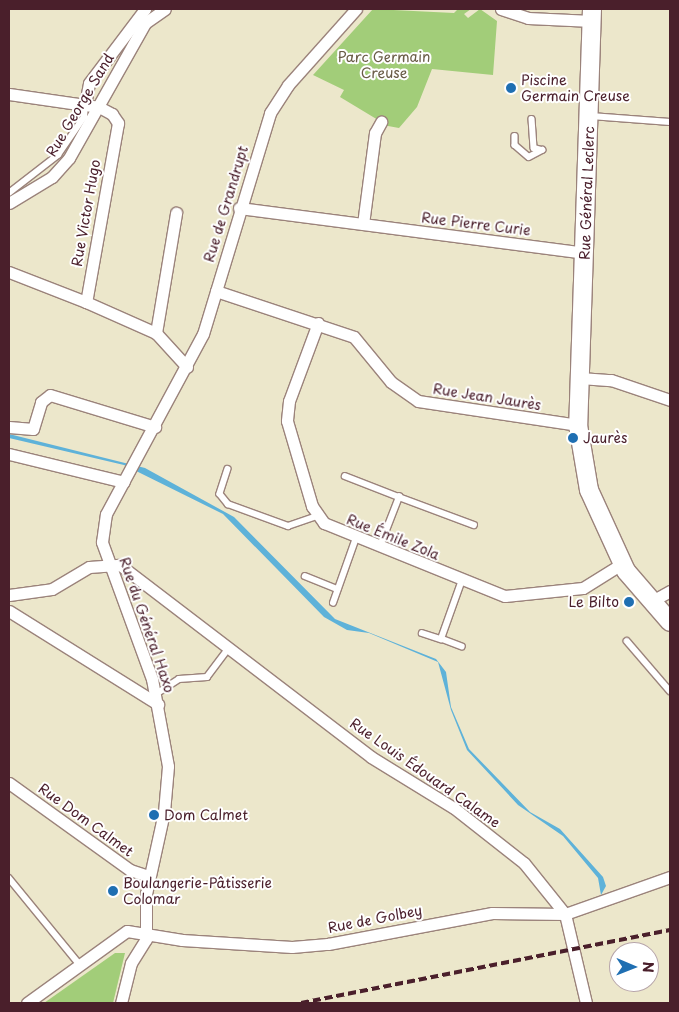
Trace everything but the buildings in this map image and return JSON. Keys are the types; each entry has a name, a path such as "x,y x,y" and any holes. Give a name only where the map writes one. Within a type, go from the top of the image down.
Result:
{"main road":[{"name":"Rue Général Leclerc","path":"592,15 586,253 578,424 589,490 623,563 670,622"}],"street":[{"path":"85,104 89,83 145,9"},
{"name":"Rue George Sand","path":"9,203 52,177 99,106 146,23 163,9"},
{"name":"Rue de Grandrupt","path":"133,466 156,427 187,367 216,290 239,208 270,113 288,85 355,9"},
{"path":"501,9 528,18 592,15"},
{"path":"9,94 99,106"},
{"name":"Rue Victor Hugo","path":"86,302 118,123 99,106"},
{"path":"362,224 375,133 381,122"},
{"name":"Rue Pierre Curie","path":"239,208 586,253"},
{"path":"156,333 176,213"},
{"path":"9,272 86,302 156,333 187,367"},
{"name":"Rue Jean Jaurès","path":"216,290 318,323 354,337 391,382 418,401 578,424"},
{"path":"317,516 287,408 318,323"},
{"path":"580,378 611,380 670,400"},
{"path":"9,427 33,429 42,402 50,396 156,427"},
{"path":"9,454 124,482"},
{"name":"Rue du Général Haxo","path":"121,1003 131,963 144,944 149,876 164,812 168,766 157,699 109,564 101,535 106,514 133,466"},
{"name":"Rue Émile Zola","path":"317,516 333,530 462,580 516,596 584,588 623,563"},
{"path":"9,595 52,589 90,567 109,564"},
{"name":"Rue Louis Édouard Calame","path":"109,564 120,565 371,757 405,775 524,863 565,914 586,1003"},
{"path":"652,601 670,591"},
{"path":"9,611 157,699"},
{"name":"Rue Dom Calmet","path":"9,782 130,870 149,876"},
{"name":"Rue de Golbey","path":"27,1003 82,968 127,931 146,932 182,940 292,947 492,913 565,914 670,877"}],"lane":[{"path":"9,193 58,155 84,117 85,104"},
{"path":"589,116 670,122"},
{"path":"515,136 515,145 529,157 542,150 534,148 532,120"},
{"path":"228,468 220,494 228,504 288,526 317,516"},
{"path":"345,476 474,525"},
{"path":"380,548 398,497"},
{"path":"333,602 356,538"},
{"path":"305,576 338,589"},
{"path":"441,639 462,580"},
{"path":"422,633 462,647"},
{"path":"627,640 670,691"},
{"path":"157,699 179,678 207,677 228,649"},
{"path":"9,878 82,968"}],"green space":[{"name":"Parc Germain Creuse","path":"373,9 454,13 458,9 471,9 464,14 468,18 480,9 497,21 493,75 432,69 417,107 399,128 388,126 340,97 344,90 313,75"},
{"path":"115,953 125,953 113,1003 44,1003"}],"water":[{"path":"9,434 145,468 234,517 335,619 436,659 446,672 451,707 469,749 530,812 560,829 603,877 606,886 601,895 598,878 563,836 518,805 467,750 451,710 438,662 369,633 347,630 324,617 223,514 124,465 9,438"}],"railway":[{"path":"301,1003 670,930"}],"place":[{"name":"Piscine Germain Creuse","path":"511,88"},
{"name":"Jaurès","path":"573,438"},
{"name":"Le Bilto","path":"629,602"},
{"name":"Dom Calmet","path":"154,815"},
{"name":"Boulangerie-Pâtisserie Colomar","path":"113,891"}]}
